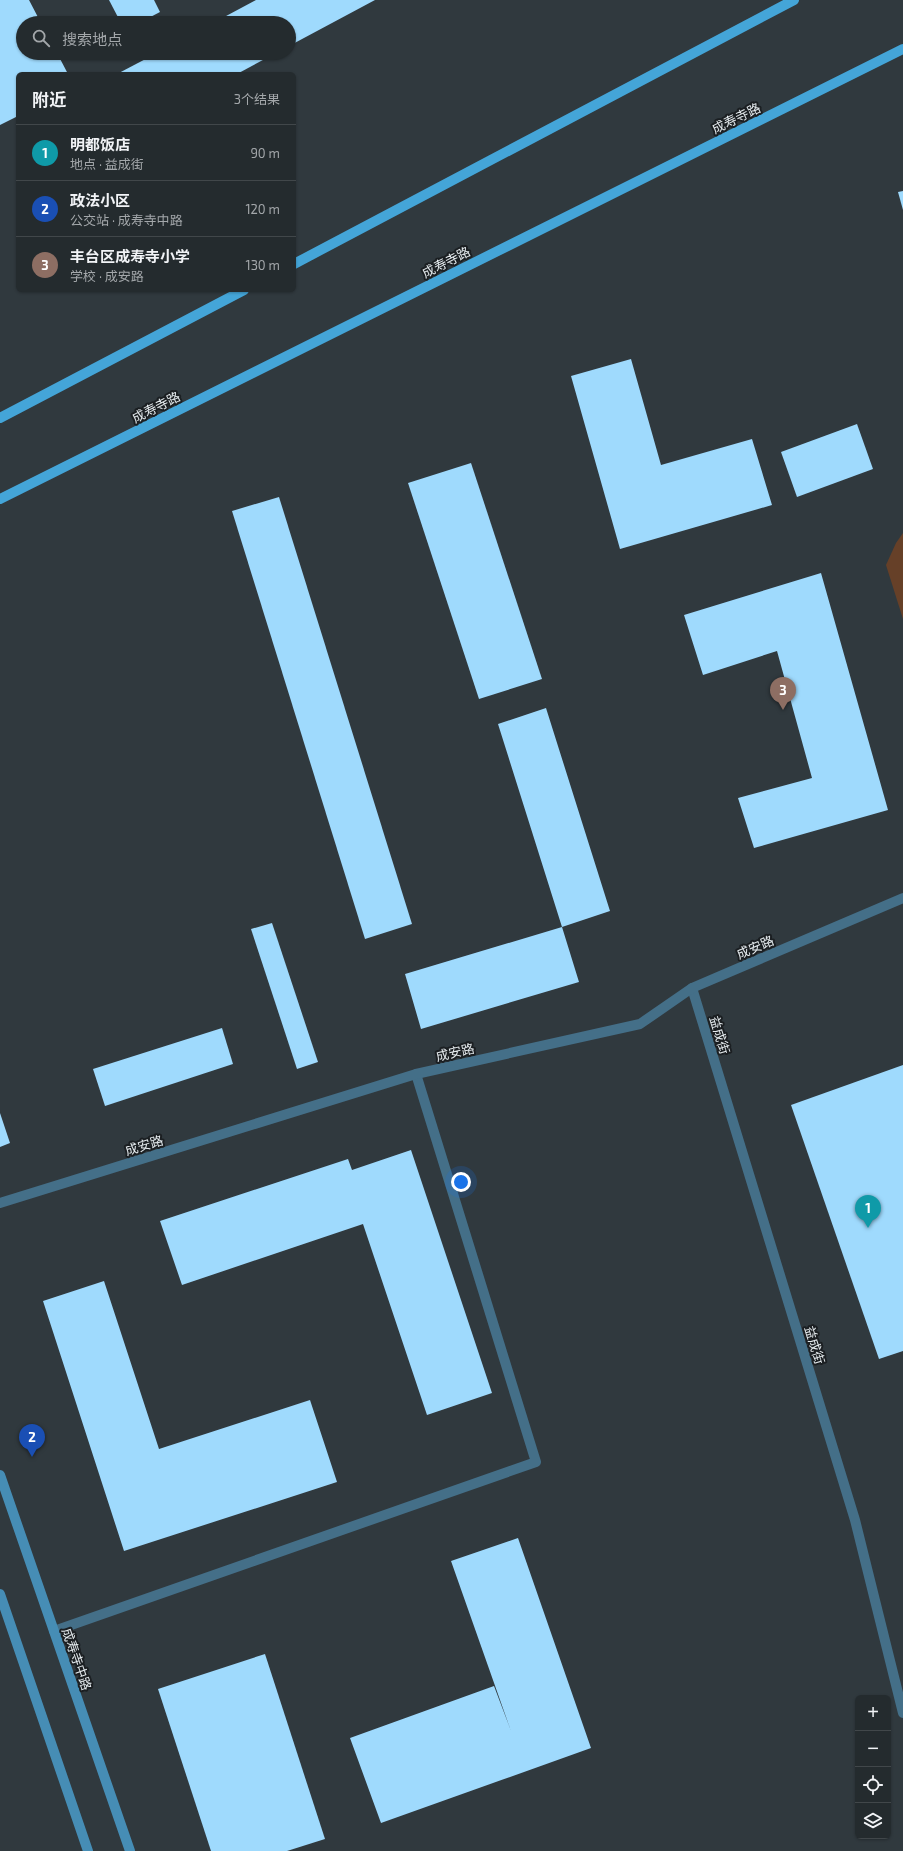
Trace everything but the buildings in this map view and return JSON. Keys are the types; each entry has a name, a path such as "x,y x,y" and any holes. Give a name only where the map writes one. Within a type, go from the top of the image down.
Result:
{"main road":[{"path":"296,263 794,0"},
{"name":"成寿寺路","path":"0,499 903,49"},
{"path":"0,418 240,292"}],"street":[{"name":"成安路","path":"0,1203 416,1074 640,1024 692,988 903,898"},
{"name":"益成街","path":"692,988 855,1520 903,1713"},
{"path":"54,1631 536,1462 416,1074"},
{"name":"成寿寺中路","path":"0,1475 130,1851"},
{"path":"0,1594 88,1851"}],"shaded area":[{"path":"903,533 903,619 886,565 896,543"}],"place":[{"name":"丰台区成寿寺小学","path":"783,710"},
{"name":"明都饭店","path":"868,1228"},
{"name":"政法小区","path":"32,1457"}]}
